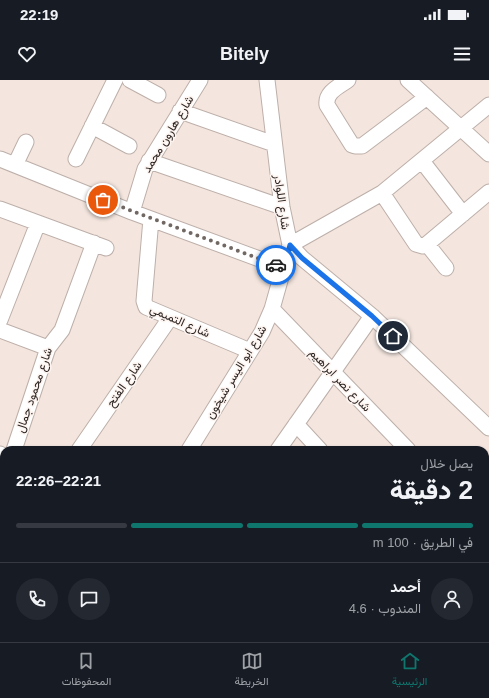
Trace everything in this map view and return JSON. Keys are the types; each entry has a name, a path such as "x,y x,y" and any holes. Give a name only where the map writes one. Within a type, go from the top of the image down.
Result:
{"street":[{"path":"76,159 115,80"},
{"path":"130,80 158,95"},
{"name":"شارع هارون محمد","path":"132,212 145,169 149,161 200,80"},
{"name":"شارع اللوادر","path":"267,80 282,207 290,245 302,258 372,316 489,428"},
{"path":"348,80 328,95 326,102 352,145 355,146 362,146 428,97"},
{"path":"415,82 428,97 489,154"},
{"path":"290,245 382,193 489,105"},
{"path":"180,111 274,144"},
{"path":"92,126 129,146"},
{"path":"15,165 26,142"},
{"path":"0,159 132,212 284,268"},
{"path":"149,161 282,207"},
{"path":"422,161 462,214"},
{"path":"382,193 416,244 420,246 428,244 489,192"},
{"path":"0,209 38,223 0,320"},
{"name":"شارع التميمي","path":"151,219 144,305 146,308 250,351"},
{"name":"شارع محمود جمال","path":"15,446 48,348 62,330 100,246 38,223"},
{"path":"428,244 446,268"},
{"name":"شارع ابو اليسر شيخون","path":"191,446 262,332 272,309 290,245"},
{"name":"شارع نصر ابراهيم","path":"272,309 404,446"},
{"path":"281,446 372,316"},
{"name":"شارع الفتح","path":"82,446 170,318"},
{"path":"0,330 48,348"},
{"path":"296,424 316,446"}],"way so far":[{"path":"103,200 276,265"}],"route":[{"path":"276,265 284,268 290,245 302,258 372,316 393,336"}]}
